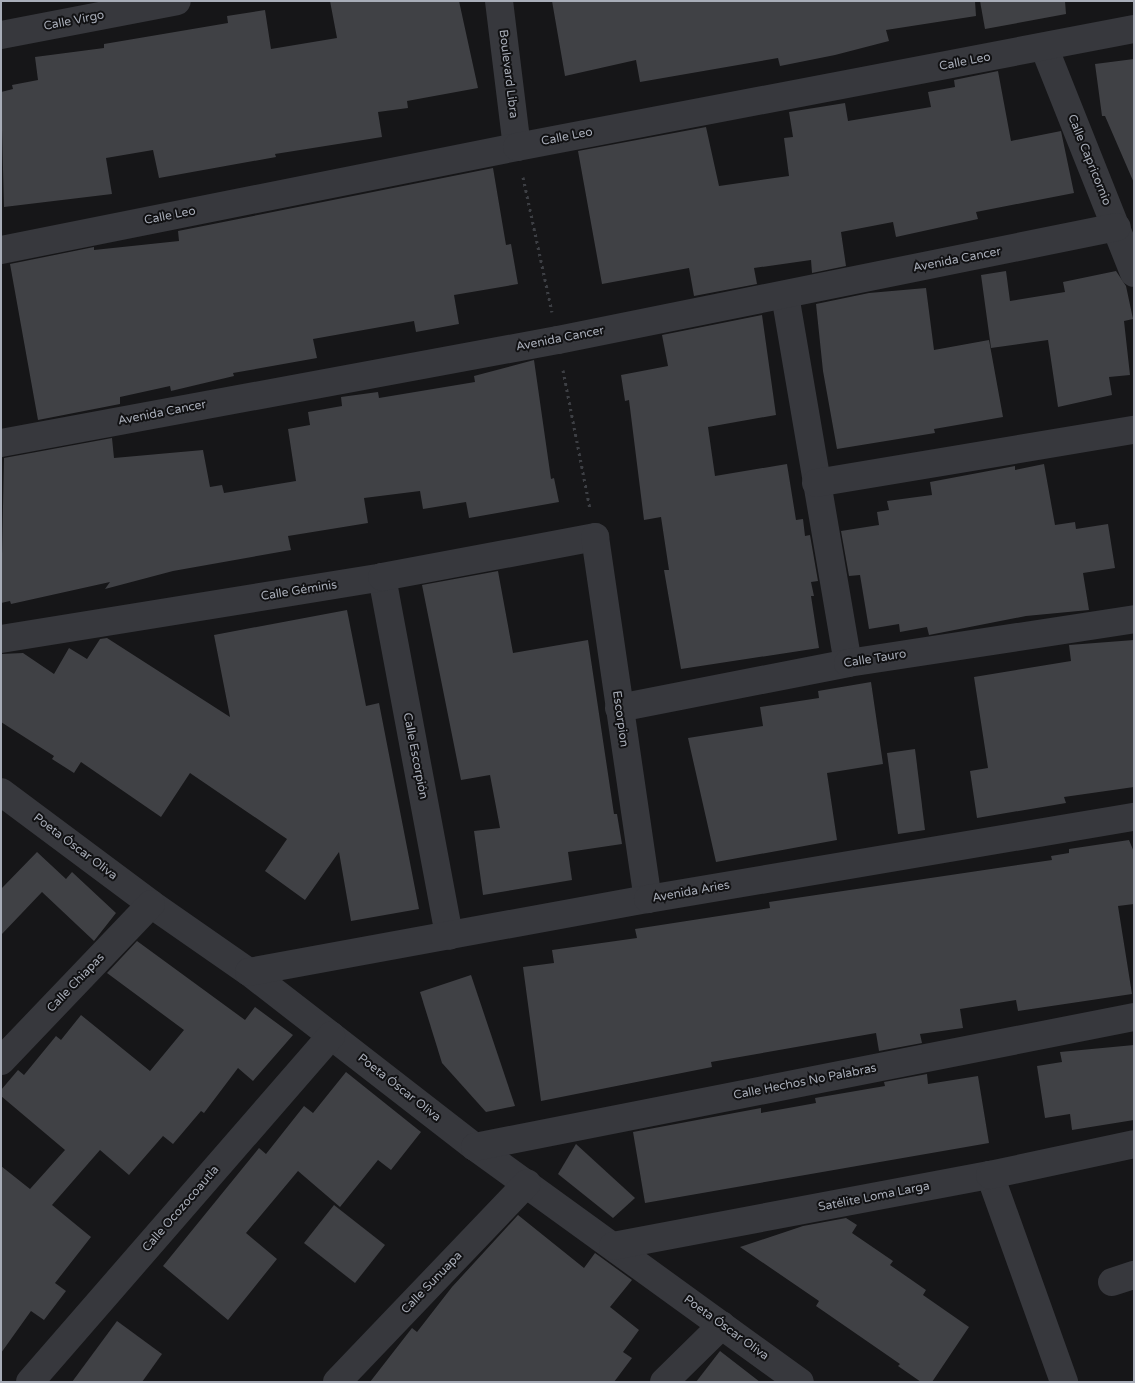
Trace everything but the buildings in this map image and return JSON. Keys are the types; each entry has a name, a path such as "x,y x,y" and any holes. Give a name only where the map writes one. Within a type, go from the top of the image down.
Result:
{"street":[{"name":"Calle Virgo","path":"1,35 177,1"},
{"name":"Boulevard Libra","path":"499,1 517,147"},
{"name":"Calle Leo","path":"1,250 517,147 1134,29"},
{"name":"Calle Capricornio","path":"1044,47 1134,273"},
{"name":"Avenida Cancer","path":"1,443 785,295 1117,228"},
{"path":"785,295 848,663"},
{"path":"816,483 1134,430"},
{"name":"Calle Géminis","path":"1,639 382,577 595,538"},
{"name":"Escorpion","path":"595,538 648,899"},
{"name":"Calle Escorpión","path":"382,577 449,936"},
{"name":"Calle Tauro","path":"619,708 848,663 1134,619"},
{"name":"Poeta Óscar Oliva","path":"1,792 151,904 249,972 475,1147 800,1382"},
{"name":"Avenida Aries","path":"249,972 648,899 1134,817"},
{"name":"Calle Chiapas","path":"1,1061 151,904"},
{"name":"Calle Hechos No Palabras","path":"475,1147 1134,1017"},
{"name":"Calle Ocozocoautla","path":"30,1382 331,1036"},
{"name":"Satélite Loma Larga","path":"613,1246 990,1175 1134,1144"},
{"path":"990,1175 1064,1382"},
{"name":"Calle Sunuapa","path":"337,1382 527,1183"},
{"path":"664,1382 722,1325"}]}
